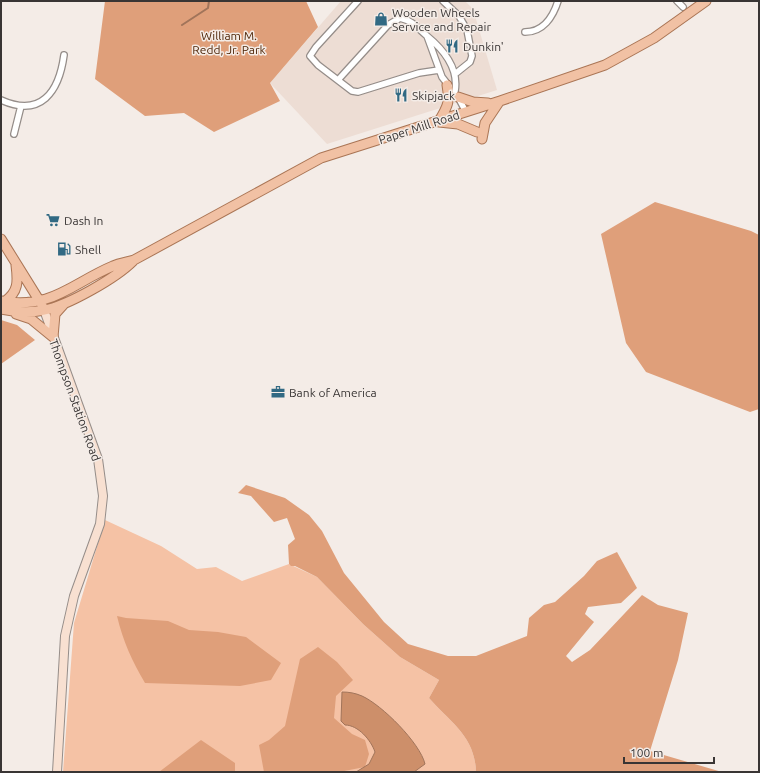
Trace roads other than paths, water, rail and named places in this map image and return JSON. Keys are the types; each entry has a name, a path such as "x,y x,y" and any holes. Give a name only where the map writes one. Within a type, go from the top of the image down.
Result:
{"main road":[{"name":"Paper Mill Road","path":"2,305 40,301 66,292 113,266 134,260 322,158 498,102 605,65 654,38 706,1"},
{"path":"447,85 449,98 447,108 437,121 458,124 480,135 485,123 498,102"},
{"path":"456,94 486,104 498,102"},
{"path":"1,239 40,301 44,310"},
{"name":"Paper Mill Road","path":"2,305 16,312 44,310 65,303 123,271 134,260"},
{"path":"15,262 18,281 17,288 12,296 2,305 31,319 53,337"},
{"path":"53,337 55,314 65,303"}],"street":[{"path":"358,1 316,47 310,56 338,80 352,91 358,92 419,73 439,70"},
{"path":"443,1 459,16 467,30 472,56 470,62 455,74"},
{"path":"525,32 534,31 543,26 552,14 558,1"},
{"path":"677,1 682,8"},
{"path":"338,80 366,48 396,19 400,18 411,21 437,43 447,56 457,80 456,94"},
{"path":"427,36 439,70 447,85 456,94 466,112"},
{"path":"1,100 21,106 38,103 52,92 60,78 64,55"},
{"path":"14,134 21,106"},
{"name":"Thompson Station Road","path":"44,310 98,458 103,496 100,524 68,617 65,636 57,772"}],"waterway":[{"path":"182,25 208,8 209,1"}],"place":[{"name":"Wooden Wheels Service and Repair","path":"381,19"},
{"name":"Dunkin'","path":"452,46"},
{"name":"Skipjack","path":"401,95"},
{"name":"Dash In","path":"53,220"},
{"name":"Shell","path":"64,249"},
{"name":"Bank of America","path":"278,392"}],"park label":[{"name":"William M. Redd, Jr. Park","path":"229,42"}]}
